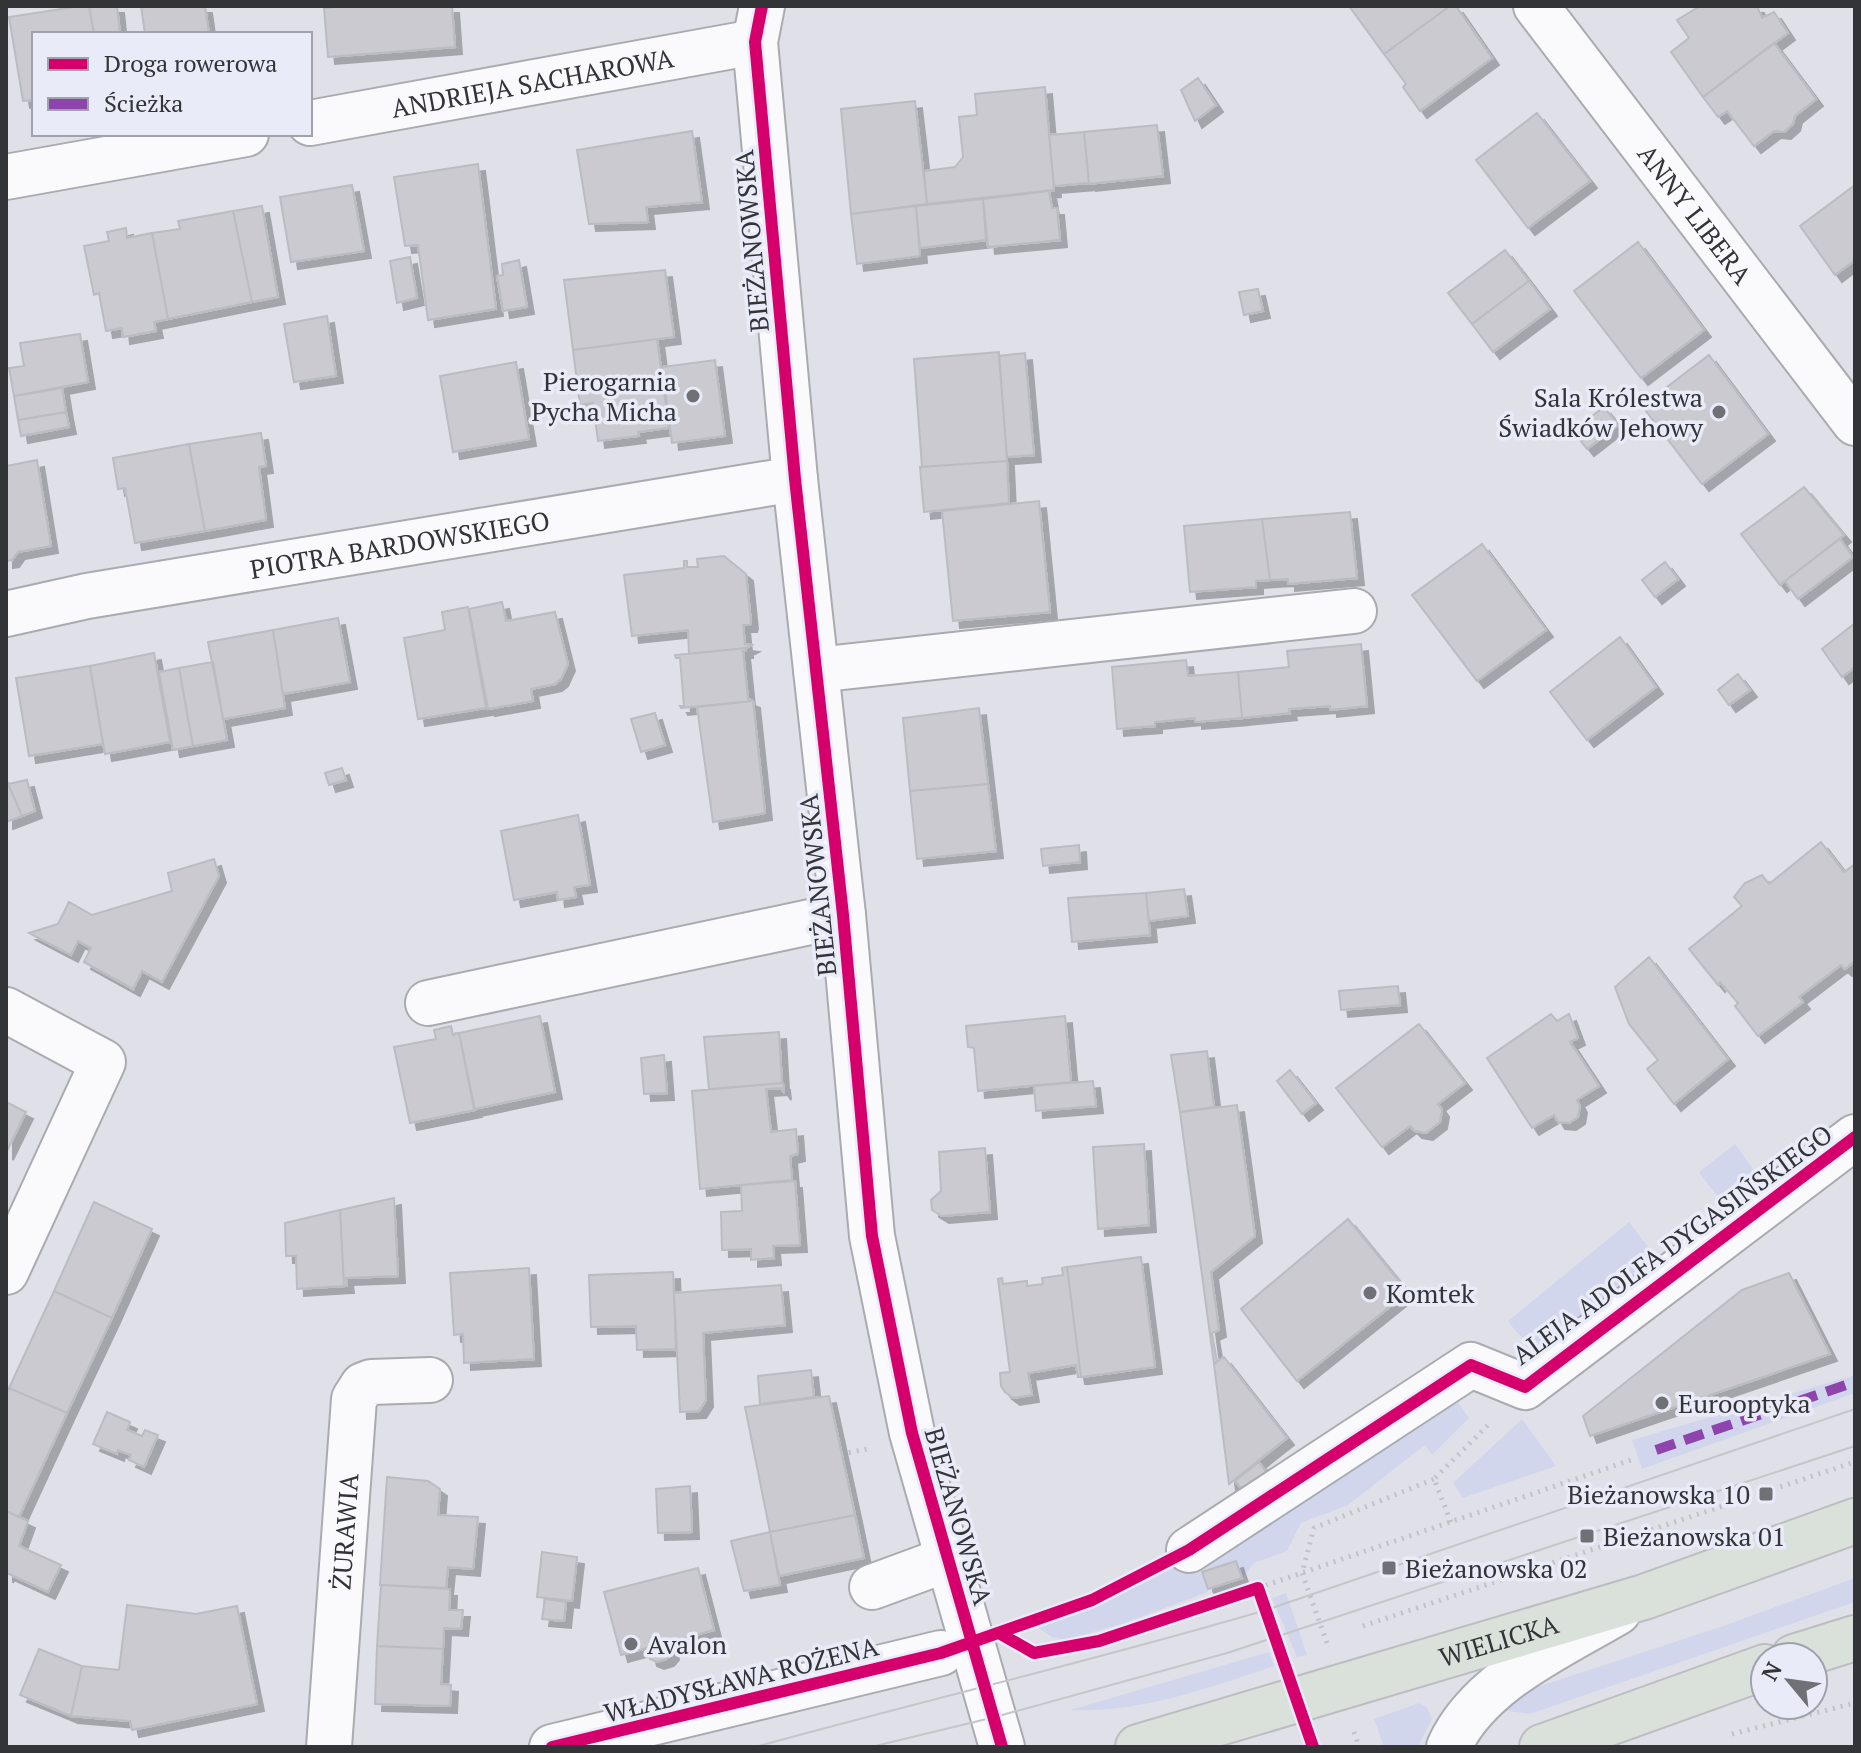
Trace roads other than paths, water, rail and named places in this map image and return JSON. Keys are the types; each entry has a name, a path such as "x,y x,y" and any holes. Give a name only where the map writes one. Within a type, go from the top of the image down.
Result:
{"main road":[{"name":"WIELICKA","path":"1138,1747 1644,1597 1855,1521"},
{"path":"1829,1646 1855,1638"},
{"path":"1542,1747 1749,1673"}],"street":[{"name":"ANNY LIBERA","path":"1536,6 1855,423"},
{"name":"ANDRIEJA SACHAROWA","path":"312,123 758,24"},
{"name":"BIEŻANOWSKA","path":"758,24 795,479 843,915 872,1236 912,1433 1002,1747"},
{"path":"6,177 235,136"},
{"name":"PIOTRA BARDOWSKIEGO","path":"6,614 87,596 795,479"},
{"path":"816,670 1354,611"},
{"path":"428,1003 843,915"},
{"path":"6,1010 103,1062 6,1272"},
{"name":"ALEJA ADOLFA DYGASIŃSKIEGO","path":"1189,1550 1471,1365 1525,1387 1855,1137"},
{"name":"ŻURAWIA","path":"329,1747 354,1399 363,1385 371,1382 430,1380"},
{"path":"872,1587 948,1559"},
{"path":"1449,1747 1459,1727 1485,1696 1549,1653 1644,1597"},
{"name":"WŁADYSŁAWA ROŻENA","path":"552,1747 941,1653"}],"tram line":[{"path":"755,1747 1266,1610 1855,1409"},
{"path":"871,1747 995,1717 1227,1653 1855,1446"}],"place":[{"name":"Pierogarnia Pycha Micha","path":"693,396"},
{"name":"Sala Królestwa Świadków Jehowy","path":"1719,412"},
{"name":"Komtek","path":"1370,1293"},
{"name":"Eurooptyka","path":"1662,1403"},
{"name":"Bieżanowska 10","path":"1766,1494"},
{"name":"Bieżanowska 01","path":"1587,1536"},
{"name":"Bieżanowska 02","path":"1389,1568"},
{"name":"Avalon","path":"631,1644"}]}
